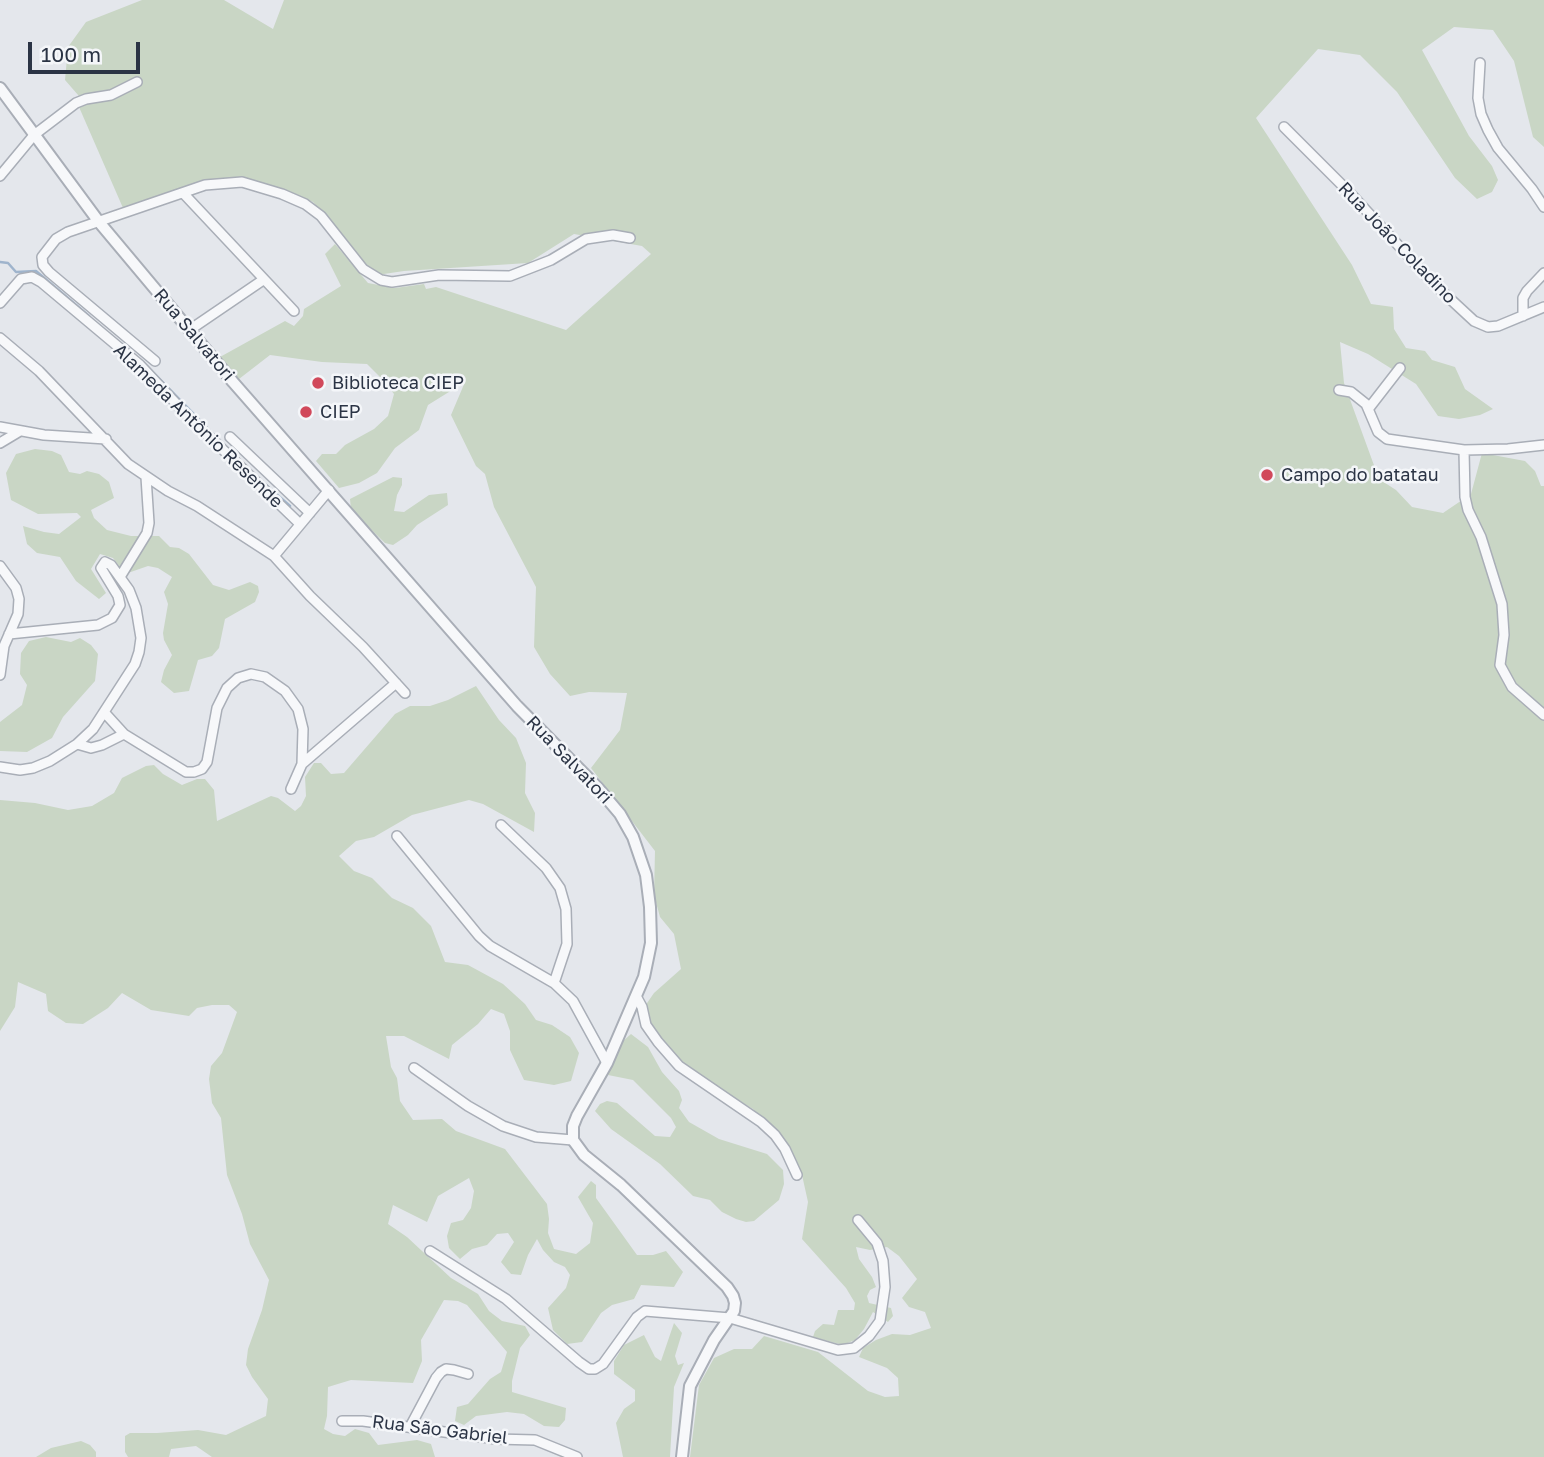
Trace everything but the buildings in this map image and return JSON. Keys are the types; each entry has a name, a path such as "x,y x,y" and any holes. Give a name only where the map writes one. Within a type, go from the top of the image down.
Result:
{"street":[{"path":"1480,63 1478,98 1488,130 1498,148 1544,207"},
{"path":"0,176 34,135 76,103 111,95 137,82"},
{"name":"Rua Salvatori","path":"0,88 99,222 233,382 517,706 598,788 620,814 633,837 646,875 651,943 644,977 607,1063 577,1116 573,1126 573,1140"},
{"name":"Rua João Coladino","path":"1284,127 1351,194 1433,283 1474,321 1488,327 1498,326 1544,307"},
{"path":"99,222 205,185 242,182 305,204 321,215 363,269 371,275 392,282 439,275 510,276 551,260 586,239 613,235 630,238"},
{"path":"184,194 294,311"},
{"name":"Alameda Antônio Resende","path":"99,222 56,239 42,257 43,265 155,361"},
{"path":"1523,316 1522,298 1544,273"},
{"name":"Alameda Antônio Resende","path":"0,303 21,279 32,277 41,282 140,365 186,414 300,524"},
{"path":"191,330 263,280"},
{"path":"0,338 38,371 128,464 274,556 405,693"},
{"path":"1369,408 1401,368"},
{"path":"1339,390 1351,392 1369,408 1378,432 1387,439 1464,450 1544,446"},
{"path":"0,427 106,439"},
{"path":"0,443 20,431"},
{"name":"Alameda Antônio Resende","path":"230,437 310,513"},
{"path":"1464,450 1465,498 1481,537 1502,604 1504,635 1500,665 1512,687 1544,715"},
{"path":"120,577 147,533 149,523 146,477"},
{"path":"274,556 329,490"},
{"path":"0,766 20,770 33,768 77,744 93,729 135,664 141,638 136,608 129,590 111,565 103,563 101,568 118,596 120,606 112,618 97,625 9,634"},
{"path":"0,566 16,588 19,599 18,614 3,653 0,675"},
{"path":"104,712 124,734 186,772 194,772 202,769 207,762 217,708 227,688 238,678 251,674 265,677 285,691 298,709 303,729 302,764 291,789"},
{"path":"302,764 396,683"},
{"path":"77,744 91,747 102,745 124,734"},
{"path":"501,825 546,868 560,888 566,909 567,943 554,983"},
{"path":"397,836 479,936 490,946 554,983 580,1011 607,1063"},
{"path":"636,996 646,1025 679,1066 761,1122 785,1149 797,1175"},
{"path":"414,1068 468,1106 503,1126 536,1137 573,1140 584,1155 621,1185 727,1287 735,1303 734,1311 714,1340 690,1386 682,1457"},
{"path":"430,1251 506,1299 589,1369 596,1369 603,1364 637,1317 645,1311 730,1318 838,1350 854,1348 869,1336 880,1321 884,1287 883,1261 877,1243 858,1220"},
{"path":"411,1426 436,1378 442,1372 446,1369 468,1374"},
{"name":"Rua São Gabriel","path":"342,1421 363,1420 496,1439 536,1440 578,1457"}],"green space":[{"path":"142,0 224,0 273,29 284,0 1544,0 1544,147 1533,137 1514,61 1493,30 1454,27 1422,50 1469,136 1492,166 1498,180 1492,192 1477,199 1455,178 1397,92 1360,55 1318,49 1256,118 1352,265 1371,304 1393,307 1394,329 1406,348 1425,351 1432,360 1455,367 1465,389 1493,409 1459,419 1438,416 1416,384 1368,354 1340,342 1344,383 1379,479 1396,490 1412,507 1443,513 1471,494 1482,453 1525,461 1535,471 1541,486 1544,486 1544,1457 690,1457 699,1385 714,1358 734,1349 752,1349 764,1336 818,1352 868,1391 885,1397 899,1396 898,1378 887,1368 859,1357 863,1348 876,1340 892,1334 910,1335 931,1328 925,1312 909,1307 902,1298 917,1279 899,1256 887,1247 870,1250 856,1247 859,1259 876,1287 870,1290 867,1296 869,1303 891,1308 893,1316 888,1322 873,1312 855,1340 843,1345 813,1337 823,1324 834,1325 838,1310 854,1310 855,1303 846,1288 802,1239 808,1202 802,1175 753,1109 689,1071 653,1030 645,1006 654,993 681,969 674,934 660,917 654,895 655,851 591,768 620,730 627,693 589,692 570,696 550,674 534,647 536,587 494,507 485,474 476,466 451,415 465,382 428,405 419,430 395,448 377,473 359,483 339,488 316,461 322,454 336,454 345,445 374,429 388,416 394,394 384,381 367,364 322,362 270,355 239,379 220,357 285,321 294,326 303,316 304,309 341,286 325,254 335,244 368,283 395,288 424,284 426,289 436,287 566,330 651,254 642,246 574,234 528,263 377,275 369,270 313,202 280,189 249,181 213,179 159,200 123,208 79,107 85,103 65,80 68,47 86,22"},
{"path":"35,449 61,455 69,472 80,474 87,471 99,474 109,482 114,498 91,510 94,518 107,530 131,536 159,536 170,547 179,548 189,554 213,585 229,590 250,582 258,586 255,602 225,619 219,648 212,656 198,660 189,691 174,693 161,682 172,655 163,633 168,604 164,592 172,577 158,568 148,566 125,574 113,558 100,554 91,569 106,593 99,599 76,581 60,557 37,553 27,544 23,526 59,534 81,517 77,513 38,514 11,500 6,473 16,454"},
{"path":"393,477 402,478 394,511 404,512 429,495 447,493 448,505 393,545 385,543 356,515 351,509 350,499"},
{"path":"46,637 71,642 80,638 91,645 98,654 95,681 63,717 52,738 27,752 0,751 0,722 22,705 27,685 20,674 21,653 29,641"},
{"path":"476,686 499,720 516,738 526,763 525,793 535,813 534,832 483,804 469,800 412,815 374,837 356,841 339,856 354,871 372,878 392,898 413,908 431,926 445,962 468,965 503,984 525,1004 536,1020 552,1025 570,1037 579,1053 571,1081 554,1085 524,1080 510,1050 510,1031 504,1014 491,1009 478,1024 452,1045 449,1059 404,1036 386,1036 400,1101 413,1120 442,1119 456,1131 505,1149 547,1204 548,1233 554,1249 576,1254 590,1243 593,1223 578,1197 591,1181 596,1185 596,1198 637,1255 653,1255 666,1251 683,1272 674,1287 641,1285 634,1299 612,1305 601,1313 582,1342 567,1344 553,1330 548,1308 566,1288 570,1275 565,1267 554,1262 543,1250 537,1239 521,1275 511,1274 501,1262 514,1242 508,1233 497,1234 487,1245 472,1249 460,1259 449,1248 447,1236 451,1223 463,1220 471,1208 474,1191 469,1178 438,1196 427,1222 393,1205 388,1224 407,1237 451,1278 478,1294 489,1311 502,1321 525,1326 530,1335 520,1348 512,1392 566,1408 565,1420 559,1427 544,1426 524,1414 507,1412 476,1416 464,1425 455,1421 457,1407 468,1404 490,1379 501,1372 507,1352 467,1305 444,1300 421,1340 422,1361 413,1383 351,1380 328,1387 324,1429 345,1436 355,1429 369,1433 378,1445 417,1440 431,1444 435,1457 212,1457 196,1446 171,1449 169,1457 128,1457 125,1452 125,1436 130,1433 198,1430 226,1435 266,1416 268,1399 246,1365 248,1349 269,1280 250,1244 227,1175 221,1118 212,1103 209,1079 211,1066 222,1053 237,1012 229,1005 197,1008 189,1016 151,1010 122,993 108,1008 83,1024 66,1023 48,1011 46,994 18,982 15,1007 0,1031 0,800 35,803 68,810 92,806 114,793 122,778 154,765 182,785 205,779 214,790 217,821 271,796 295,811 306,796 305,777 314,763 321,763 331,774 344,773 395,714 410,706 430,706 448,700"},
{"path":"631,1034 648,1047 662,1072 679,1091 682,1100 679,1108 689,1122 719,1139 767,1154 783,1170 784,1184 779,1200 754,1221 736,1219 722,1212 710,1200 693,1196 660,1164 611,1129 595,1111 600,1104 607,1101 617,1103 655,1136 670,1137 676,1127 671,1118 633,1080 608,1075 623,1041"},
{"path":"674,1323 682,1333 675,1356 678,1365 684,1363 674,1387 670,1457 623,1457 616,1423 624,1409 635,1401 635,1390 614,1374 614,1361 624,1345 644,1335 655,1357 661,1361"},
{"path":"81,1441 90,1445 96,1452 96,1457 36,1457 51,1448"}],"waterway":[{"path":"0,262 8,263 16,272 36,271 89,316"},
{"path":"147,366 233,454"},
{"path":"258,478 290,506"}],"place":[{"name":"Biblioteca CIEP","path":"318,383"},
{"name":"CIEP","path":"306,412"},
{"name":"Campo do batatau","path":"1267,475"}]}
